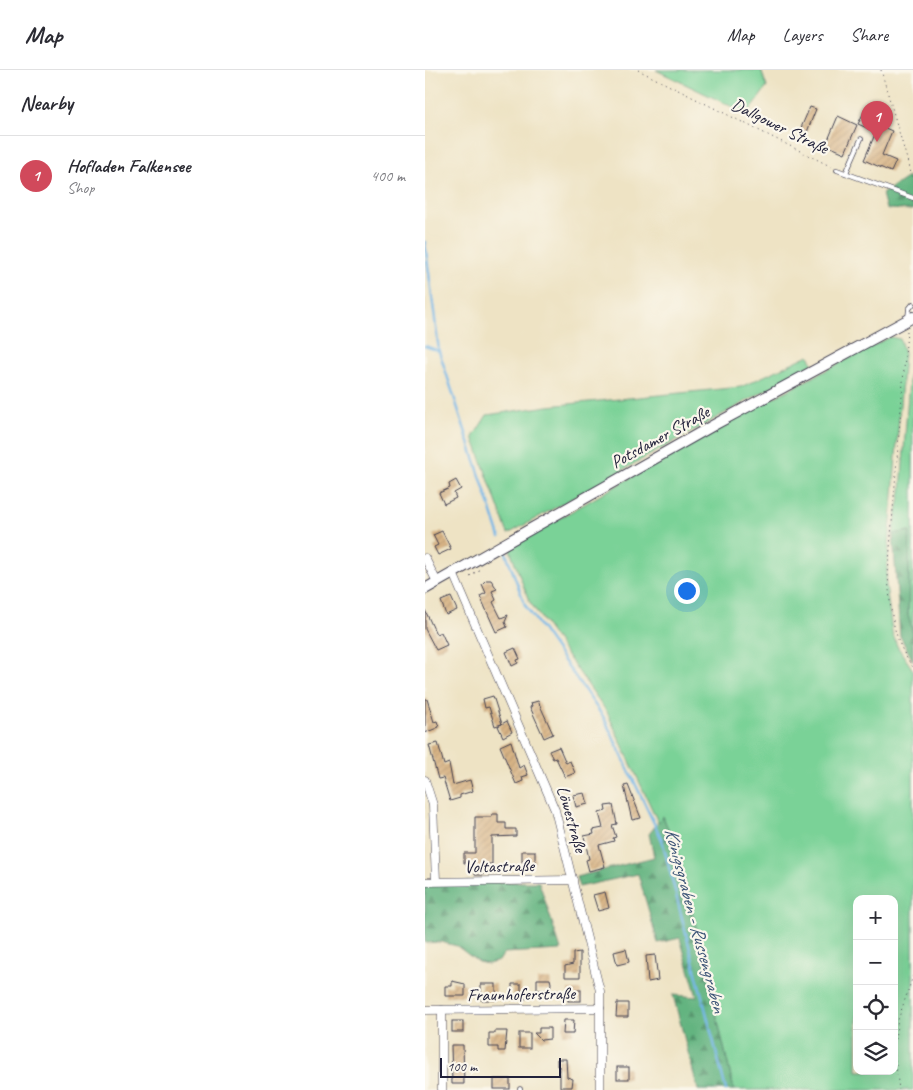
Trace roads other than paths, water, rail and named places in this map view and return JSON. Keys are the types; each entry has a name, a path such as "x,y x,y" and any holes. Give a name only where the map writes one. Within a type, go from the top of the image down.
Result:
{"street":[{"name":"Potsdamer Straße","path":"425,589 712,426 911,319"},
{"path":"425,558 437,582"},
{"name":"Löwestraße","path":"453,573 545,782 555,810 600,991 600,1090"},
{"path":"425,780 433,806 435,881"},
{"name":"Voltastraße","path":"425,882 573,880"},
{"name":"Fraunhoferstraße","path":"425,1010 600,1008"},
{"name":"Fraunhoferstraße","path":"442,1010 442,1090"}],"lane":[{"path":"846,173 861,139"},
{"name":"Dallgower Straße","path":"837,170 913,198"},
{"path":"911,319 909,309 913,304"}],"waterway":[{"path":"425,242 439,351 500,537"},
{"path":"425,346 439,351"},
{"name":"Königsgraben - Russengraben","path":"506,553 525,605 604,718 662,840 726,1090"}],"place":[{"name":"Hofladen Falkensee","path":"877,142"}]}
